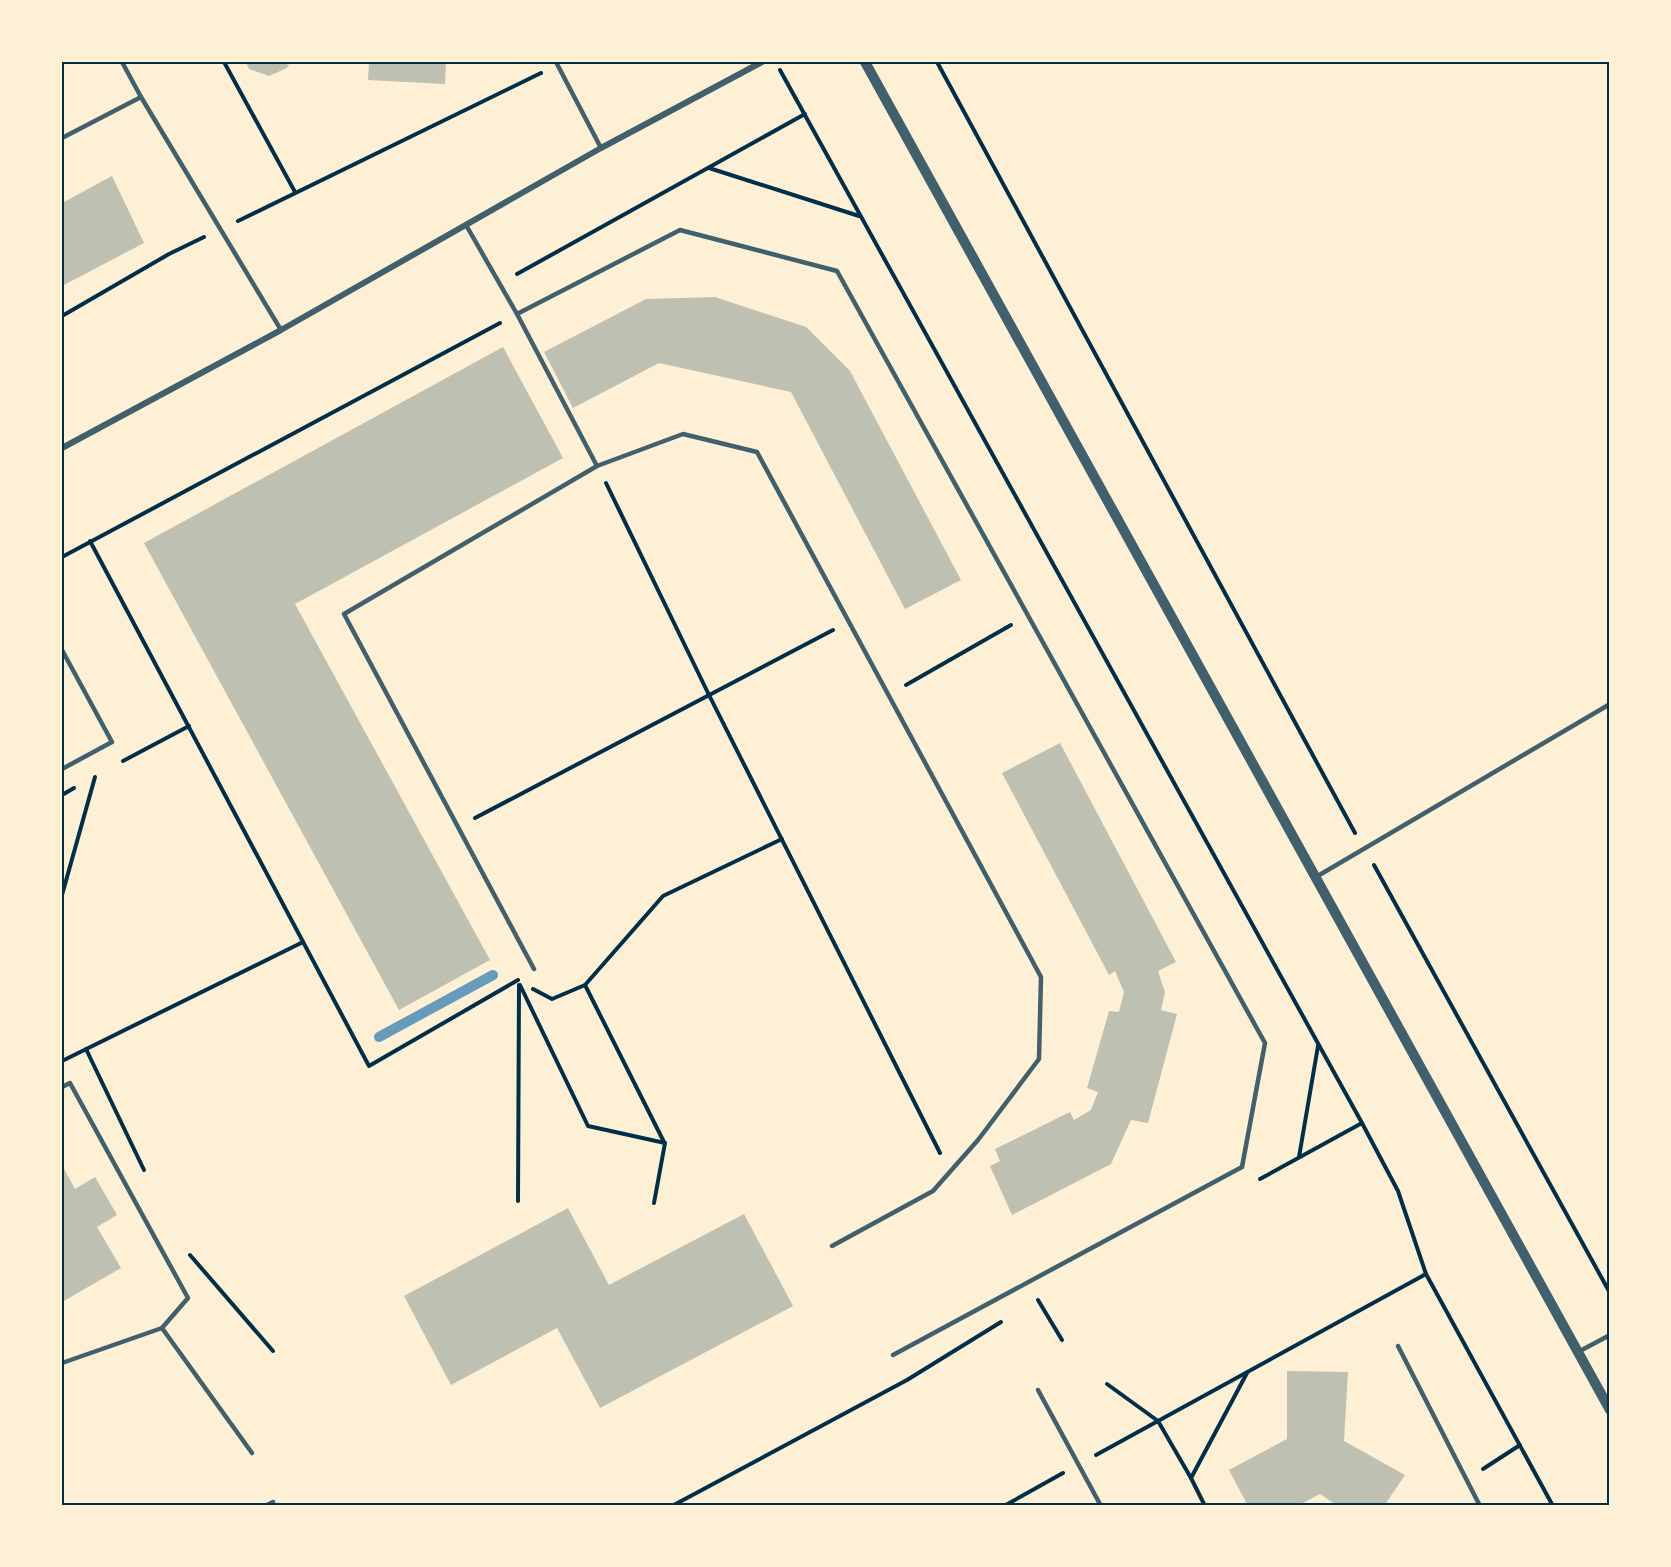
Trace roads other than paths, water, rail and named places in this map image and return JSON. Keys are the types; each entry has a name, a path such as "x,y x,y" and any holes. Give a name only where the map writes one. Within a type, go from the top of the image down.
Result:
{"street":[{"path":"62,448 280,330 601,148 762,62"},
{"path":"865,62 1610,1410"}],"lane":[{"path":"122,62 280,330"},
{"path":"559,63 601,148"},
{"path":"62,138 141,97"},
{"path":"466,225 517,314 597,466"},
{"path":"517,314 681,230 837,271 1264,1043 1242,1167 893,1355"},
{"path":"534,969 344,614 597,466 683,434 757,452 1041,977 1039,1059 978,1140 933,1191 832,1246"},
{"path":"62,650 112,742 62,769"},
{"path":"1316,877 1610,704"},
{"path":"62,1087 70,1083 188,1298 162,1328 62,1363"},
{"path":"162,1328 252,1453"},
{"path":"1578,1352 1610,1335"},
{"path":"1398,1346 1480,1506"},
{"path":"1038,1390 1101,1506"},
{"path":"265,1506 273,1502"}],"waterway":[{"path":"379,1037 493,975"}]}
